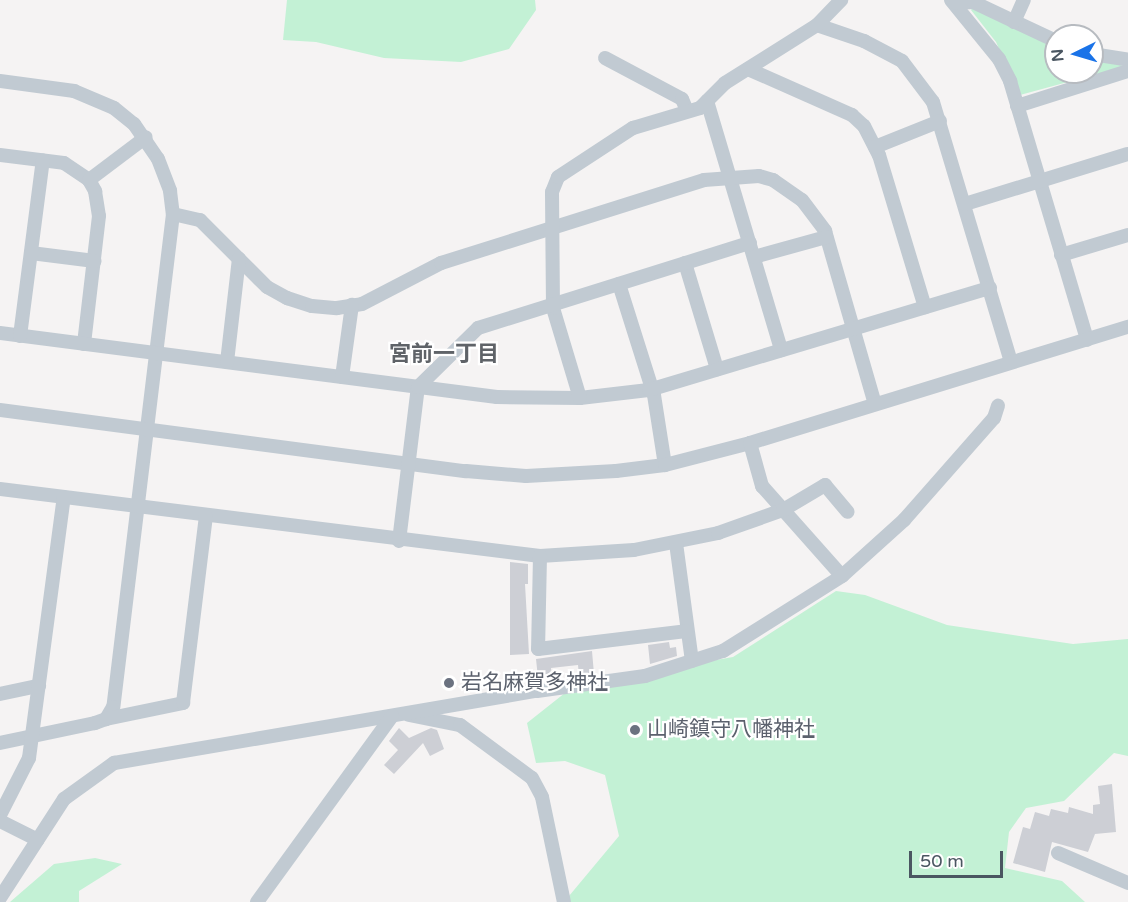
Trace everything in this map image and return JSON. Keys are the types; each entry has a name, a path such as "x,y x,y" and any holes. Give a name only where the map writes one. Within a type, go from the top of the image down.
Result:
{"street":[{"path":"580,399 553,305 552,192 558,177 633,128 687,111 707,101 748,69 817,25 841,0"},
{"path":"1014,21 1024,0"},
{"path":"953,2 973,2 1044,35"},
{"path":"953,2 999,59 1017,106 1087,340"},
{"path":"817,25 864,41 902,61 933,102 1011,362"},
{"path":"1104,56 1128,60"},
{"path":"605,58 682,99 687,111"},
{"path":"748,69 852,115 864,126 875,147 925,307"},
{"path":"1017,106 1128,71"},
{"path":"0,81 74,91 98,100 134,124 146,137 165,174 173,214 113,707 106,719"},
{"path":"707,101 782,350"},
{"path":"875,147 940,121"},
{"path":"89,180 146,137"},
{"path":"0,154 64,163 89,180 99,205 84,344"},
{"path":"965,204 1128,154"},
{"path":"20,336 43,160"},
{"path":"173,214 200,220 267,287 286,298 312,306 352,305 362,304 441,263 729,176 759,176 787,188 814,214 826,237 875,404"},
{"path":"1061,255 1128,235"},
{"path":"754,257 826,237"},
{"path":"399,541 418,387 478,328 750,243"},
{"path":"31,253 94,261"},
{"path":"227,362 238,259"},
{"path":"685,263 717,369"},
{"path":"619,284 652,388 665,465"},
{"path":"0,333 497,397 580,399 652,388 990,288"},
{"path":"342,377 352,305"},
{"path":"0,410 526,476 665,465 750,443 1128,327"},
{"path":"0,898 64,799 114,763 645,676 692,661 745,639 842,576 904,520 994,418 998,406"},
{"path":"750,443 762,486 842,576"},
{"path":"0,490 399,541 540,556 676,543 783,510 825,485 848,512"},
{"path":"0,815 28,758 64,498"},
{"path":"0,743 183,703 206,516"},
{"path":"676,543 686,631 692,661"},
{"path":"540,556 538,649 686,631"},
{"path":"0,694 39,686"},
{"path":"407,714 418,720 460,725 532,778 542,797 564,902"},
{"path":"256,902 392,716"},
{"path":"0,820 38,840"},
{"path":"1058,854 1128,883"}],"green space":[{"path":"287,0 535,0 536,10 509,49 461,62 384,58 316,42 283,40"},
{"path":"973,7 1044,39 1044,84 1060,84 1020,95 996,42 971,10"},
{"path":"1104,60 1119,63 1123,67 1104,72"},
{"path":"836,591 865,595 947,625 1073,644 1128,639 1128,756 1114,753 1064,801 1026,808 1009,832 1005,868 1062,881 1085,902 564,902 619,836 605,775 565,761 536,763 527,723 575,685 733,657"},
{"path":"95,858 122,864 79,891 79,902 10,902 54,864"}],"building":[{"path":"510,562 528,564 528,584 525,584 529,654 510,655"},
{"path":"669,642 670,648 676,647 677,656 650,664 648,645"},
{"path":"592,651 594,674 579,676 578,665 551,668 552,677 538,678 536,659"},
{"path":"399,728 409,738 431,728 437,730 444,749 430,756 423,743 394,774 384,765 398,750 389,741"},
{"path":"1112,784 1116,832 1095,834 1088,852 1052,842 1045,872 1013,863 1023,827 1030,829 1035,812 1049,816 1051,809 1068,813 1069,807 1093,814 1093,805 1100,804 1098,786"}],"place":[{"name":"岩名麻賀多神社","path":"449,683"},
{"name":"山崎鎮守八幡神社","path":"635,730"}],"district":[{"name":"宮前一丁目","path":"444,355"}]}
